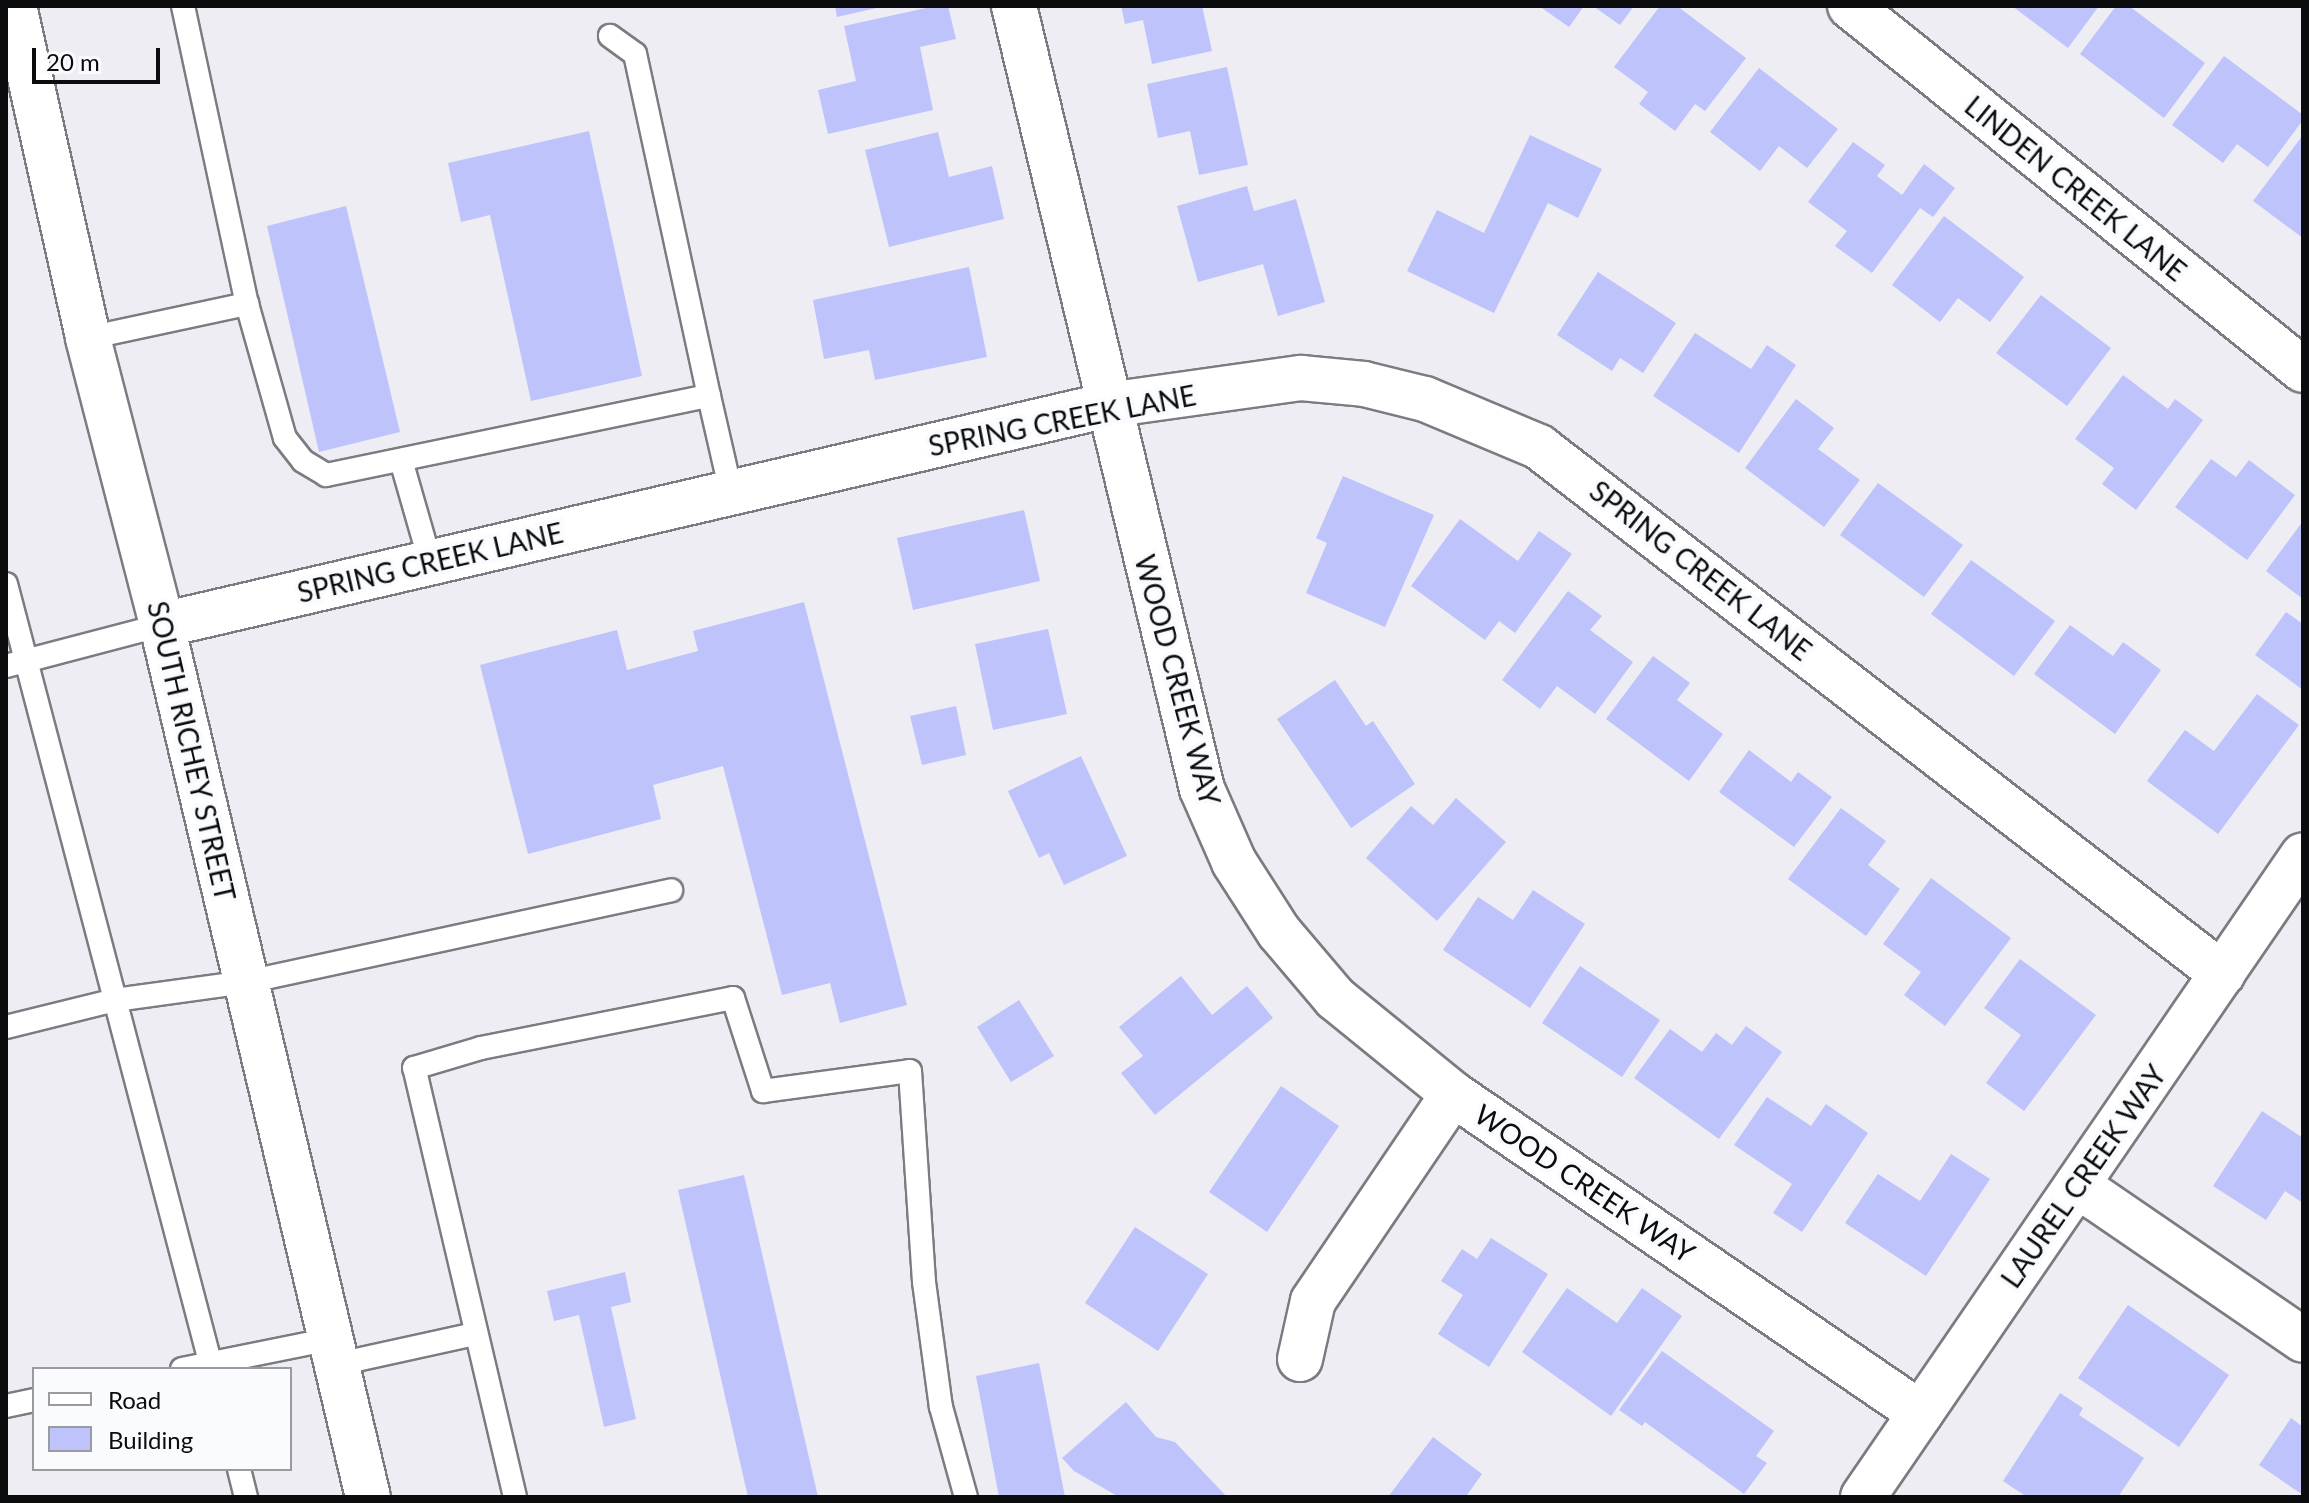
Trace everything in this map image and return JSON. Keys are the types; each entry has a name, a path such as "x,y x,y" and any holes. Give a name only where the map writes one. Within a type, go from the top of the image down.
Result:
{"street":[{"name":"SOUTH RICHEY STREET","path":"14,6 15,51 162,625 368,1497"},
{"name":"WOOD CREEK WAY","path":"1014,6 1202,789 1234,862 1279,932 1335,998 1453,1094 1920,1413"},
{"name":"LINDEN CREEK LANE","path":"1850,6 2303,370"},
{"name":"SPRING CREEK LANE","path":"162,625 1108,405 1301,378 1348,382 1425,399 1539,447 2222,974"},
{"name":"LAUREL CREEK WAY","path":"1863,1497 2303,855"},
{"path":"1300,1359 1313,1301 1453,1094"},
{"path":"2077,1185 2303,1340"}],"lane":[{"path":"183,6 247,304 285,438 303,461 326,475 709,396"},
{"path":"610,36 635,54 731,492"},
{"path":"88,338 247,304"},
{"path":"401,460 430,561"},
{"path":"6,584 16,664 115,1000 212,1366 475,1334"},
{"path":"16,664 162,625"},
{"path":"6,1027 115,1000 247,982 671,890"},
{"path":"515,1497 414,1068 481,1048 733,998 763,1091 910,1071 924,1282 941,1407 966,1497"},
{"path":"6,1406 32,1400"},
{"path":"240,1471 246,1497"}],"building":[{"path":"835,6 881,6 881,7 837,17"},
{"path":"935,6 948,6 956,39 920,47 933,110 828,134 818,90 856,81 844,26"},
{"path":"1121,6 1202,6 1212,51 1152,64 1143,20 1125,24"},
{"path":"1539,6 1584,6 1569,27"},
{"path":"1593,6 1634,6 1620,25"},
{"path":"1660,6 1677,6 1746,58 1705,111 1695,104 1675,131 1639,104 1648,92 1614,67"},
{"path":"2012,6 2099,6 2068,48"},
{"path":"2116,6 2129,6 2205,63 2164,118 2080,54"},
{"path":"2224,56 2303,115 2303,120 2268,167 2237,144 2223,163 2172,125"},
{"path":"1227,67 1248,165 1199,175 1190,131 1158,138 1147,84"},
{"path":"1759,68 1838,129 1807,168 1779,146 1760,171 1710,132"},
{"path":"589,131 642,376 531,401 490,215 461,222 448,163"},
{"path":"938,132 949,177 992,166 1004,219 889,247 865,150"},
{"path":"1530,135 1602,169 1578,218 1548,203 1494,313 1407,271 1437,210 1484,233"},
{"path":"2303,135 2303,238 2253,201"},
{"path":"1853,142 1885,165 1877,176 1902,195 1924,164 1955,188 1933,217 1920,208 1872,273 1835,246 1847,231 1808,202"},
{"path":"1247,186 1254,211 1296,199 1325,302 1278,316 1263,264 1198,282 1177,206"},
{"path":"346,206 400,432 319,452 267,226"},
{"path":"1944,216 2024,277 1990,322 1958,298 1940,322 1892,285"},
{"path":"969,267 987,357 875,380 869,350 824,359 813,300"},
{"path":"1598,272 1676,323 1643,373 1620,358 1612,371 1557,335"},
{"path":"2041,295 2111,348 2067,406 1996,353"},
{"path":"1695,333 1751,369 1767,345 1796,365 1739,453 1653,396"},
{"path":"2123,375 2168,409 2175,399 2203,420 2136,510 2102,484 2114,468 2075,439"},
{"path":"1796,399 1834,428 1818,449 1860,480 1824,527 1745,468"},
{"path":"2211,459 2236,477 2249,460 2295,495 2247,560 2175,507"},
{"path":"1343,476 1434,515 1385,627 1306,593 1327,543 1316,538"},
{"path":"1878,483 1963,545 1924,597 1840,535"},
{"path":"1024,510 1040,581 913,610 897,538"},
{"path":"1460,519 1518,561 1539,531 1572,554 1515,633 1499,621 1485,640 1411,586"},
{"path":"2303,521 2303,599 2266,571"},
{"path":"1971,560 2055,621 2014,676 1931,614"},
{"path":"1568,591 1602,616 1590,630 1633,662 1595,714 1557,686 1540,709 1502,680"},
{"path":"804,602 907,1005 840,1023 830,983 782,995 723,766 653,785 661,819 528,854 480,665 617,630 627,670 698,651 693,631"},
{"path":"2286,612 2303,624 2303,690 2255,655"},
{"path":"2070,625 2113,656 2123,642 2161,670 2115,734 2034,674"},
{"path":"1048,629 1067,714 993,730 975,644"},
{"path":"1653,656 1690,683 1677,700 1723,734 1689,781 1606,719"},
{"path":"1335,680 1366,726 1373,721 1415,784 1351,828 1277,719"},
{"path":"2257,694 2299,725 2218,834 2147,781 2185,730 2214,751"},
{"path":"956,706 966,755 922,765 910,716"},
{"path":"1749,750 1791,782 1798,772 1832,797 1794,847 1719,792"},
{"path":"1081,756 1127,856 1064,885 1049,853 1039,858 1008,791"},
{"path":"1456,798 1506,842 1437,921 1366,858 1411,806 1433,825"},
{"path":"1841,808 1886,841 1868,865 1900,889 1866,936 1788,879"},
{"path":"1931,878 2011,938 1945,1026 1904,995 1921,972 1883,944"},
{"path":"1533,890 1585,924 1530,1008 1443,950 1478,897 1513,920"},
{"path":"2020,959 2096,1015 2024,1111 1986,1083 2021,1035 1984,1008"},
{"path":"1580,966 1660,1020 1622,1077 1542,1023"},
{"path":"1181,976 1212,1015 1247,986 1273,1018 1155,1115 1121,1073 1143,1056 1119,1027"},
{"path":"1019,1000 1054,1056 1011,1082 977,1027"},
{"path":"1746,1026 1782,1052 1719,1139 1634,1078 1670,1029 1702,1052 1716,1033 1732,1045"},
{"path":"1281,1086 1339,1126 1267,1232 1209,1192"},
{"path":"1767,1097 1811,1126 1826,1104 1868,1133 1802,1232 1773,1213 1792,1184 1734,1145"},
{"path":"2262,1111 2303,1138 2303,1203 2285,1191 2266,1220 2213,1186"},
{"path":"1951,1154 1990,1179 1926,1276 1845,1223 1878,1174 1920,1201"},
{"path":"744,1175 818,1497 748,1497 678,1190"},
{"path":"1135,1227 1208,1274 1158,1351 1085,1303"},
{"path":"1491,1238 1548,1274 1489,1367 1438,1334 1463,1295 1441,1281 1462,1249 1477,1259"},
{"path":"625,1272 631,1302 611,1307 636,1419 604,1427 579,1315 554,1321 547,1291"},
{"path":"1567,1288 1617,1323 1642,1288 1682,1316 1611,1416 1522,1352"},
{"path":"2128,1305 2229,1375 2179,1447 2078,1378"},
{"path":"1662,1351 1774,1431 1756,1456 1767,1463 1744,1494 1645,1422 1642,1426 1619,1410"},
{"path":"1039,1363 1065,1497 999,1497 976,1376"},
{"path":"2060,1393 2083,1408 2079,1415 2144,1458 2118,1497 2027,1497 2003,1481"},
{"path":"1126,1402 1156,1437 1175,1442 1227,1497 1119,1497 1074,1471 1062,1458"},
{"path":"2291,1418 2303,1427 2303,1495 2259,1465"},
{"path":"1433,1437 1482,1474 1467,1495 1470,1497 1388,1497"}]}
